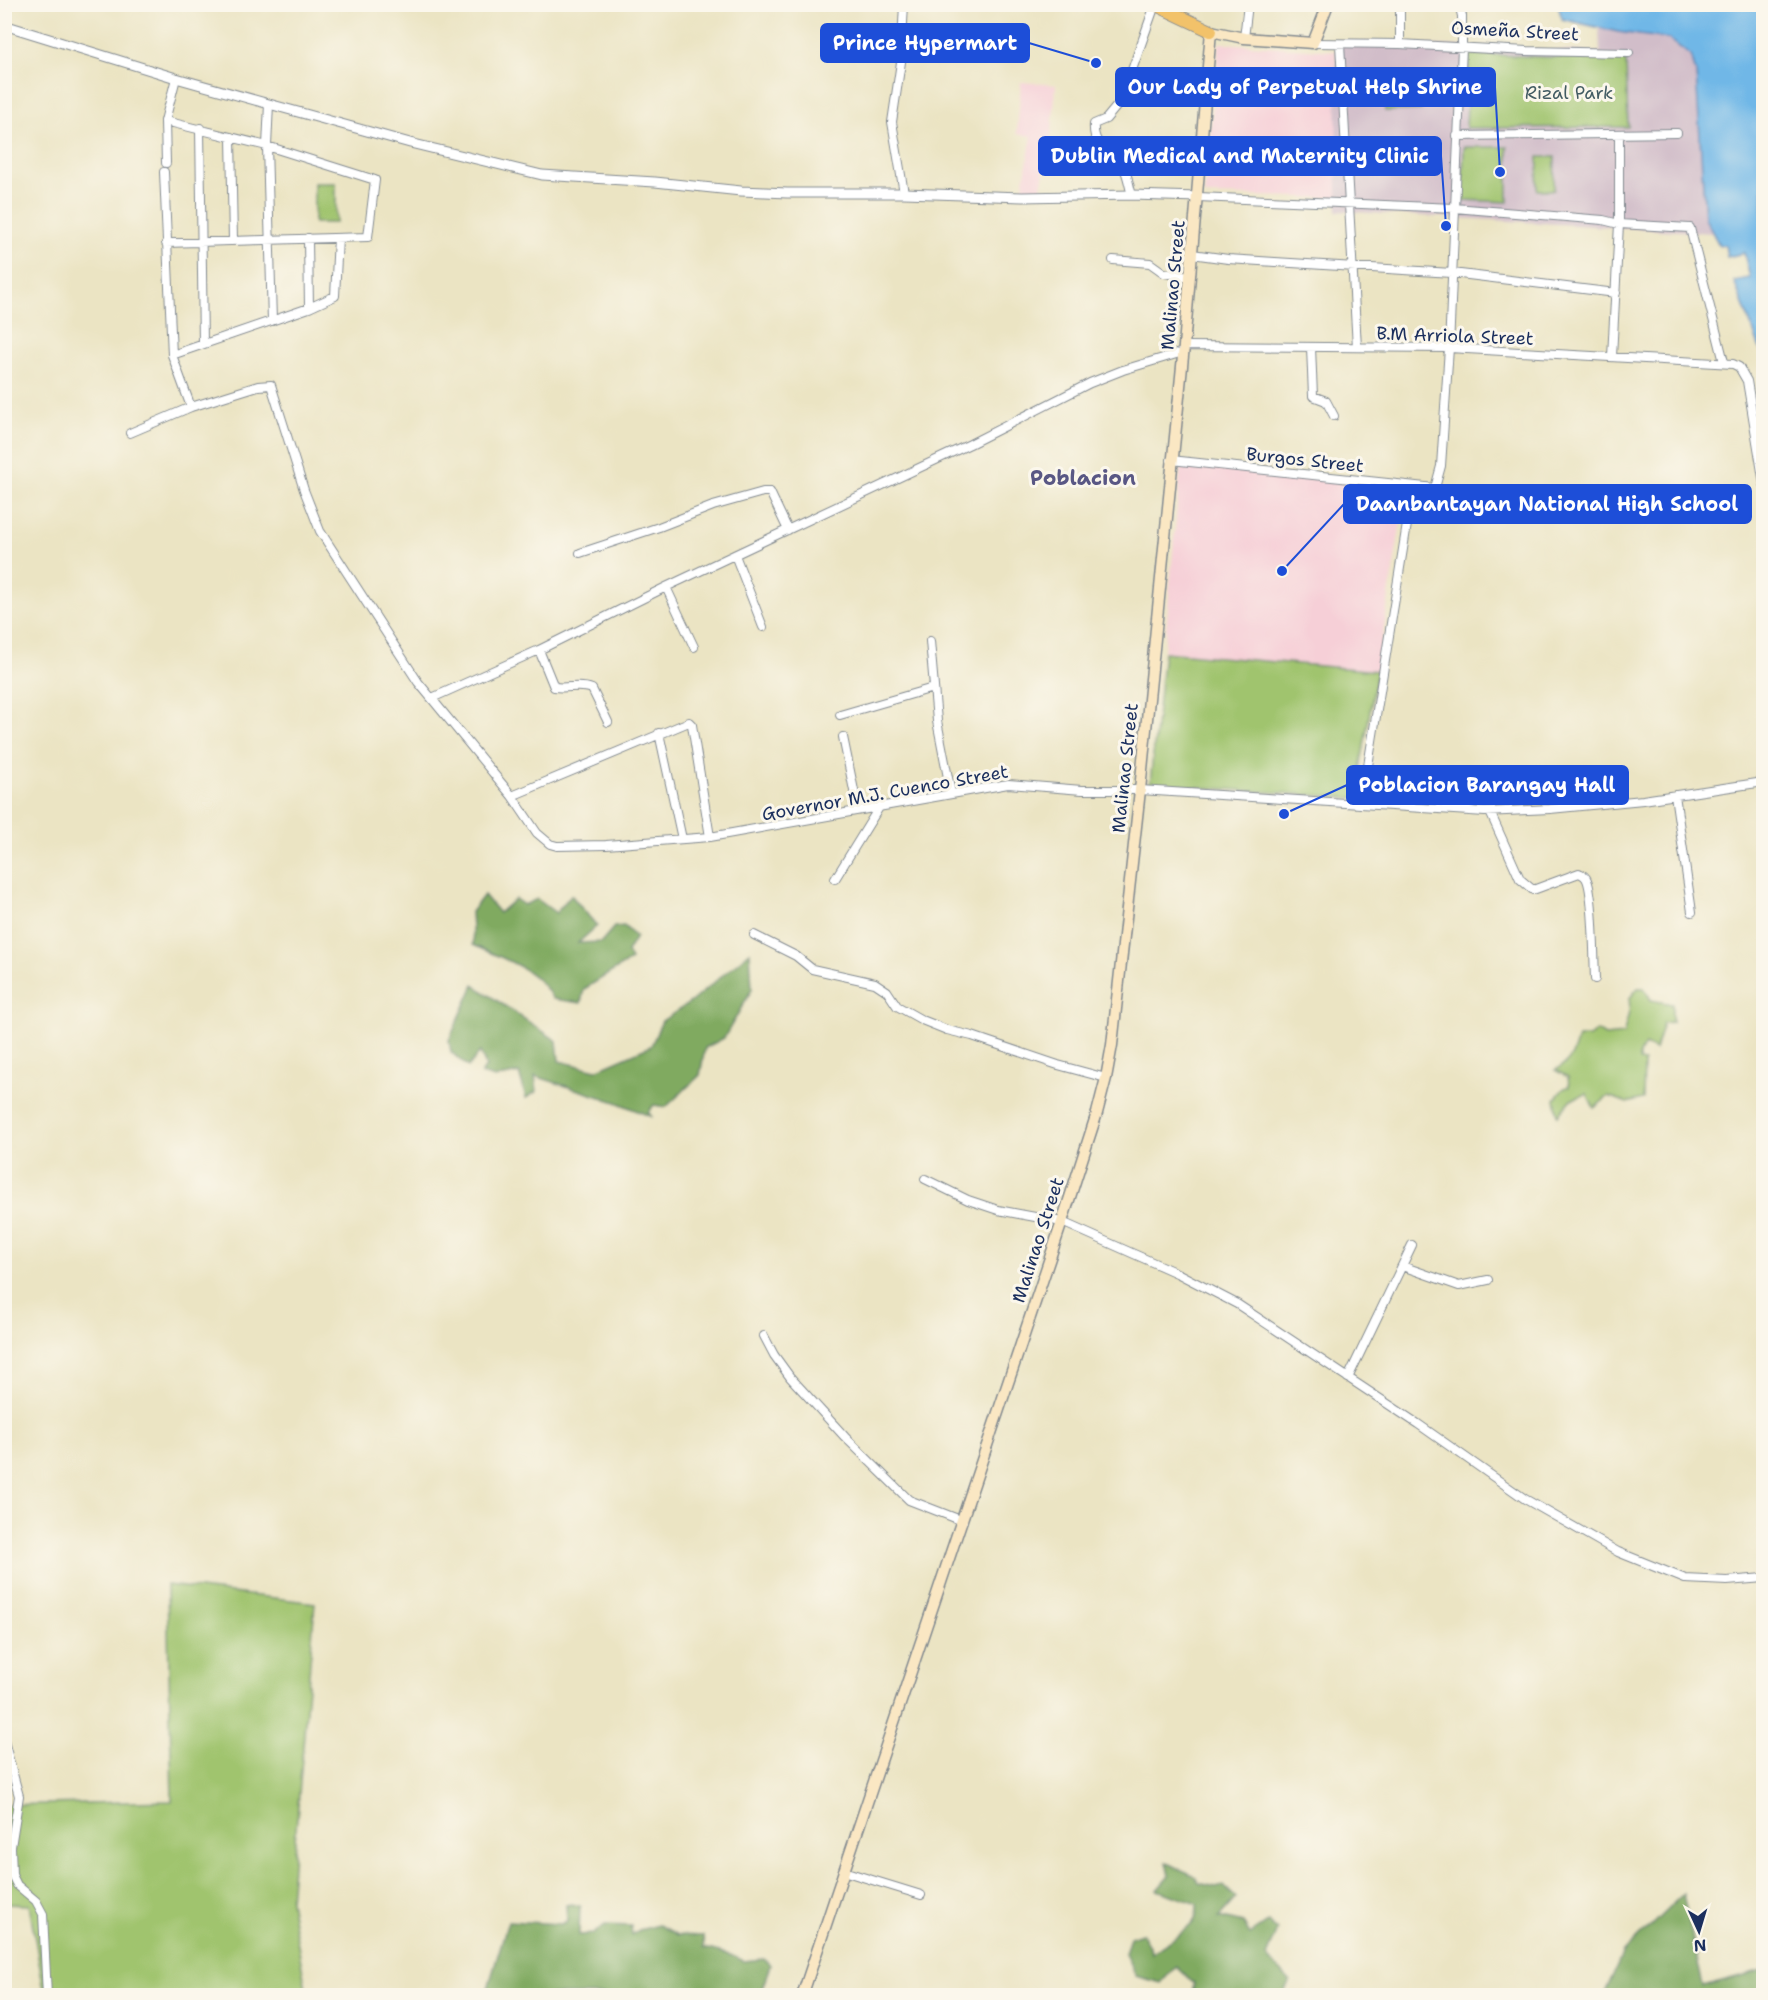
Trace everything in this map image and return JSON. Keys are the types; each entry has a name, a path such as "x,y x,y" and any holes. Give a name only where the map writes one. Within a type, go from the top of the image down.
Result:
{"main road":[{"path":"1313,44 1328,4"},
{"name":"Osmeña Street","path":"1154,5 1211,31 1244,38 1313,44"},
{"name":"Malinao Street","path":"802,1995 963,1521 1062,1222 1106,1078 1140,790 1171,460 1184,349 1211,31"}],"street":[{"path":"904,4 901,62 892,122 904,193"},
{"path":"1244,38 1248,4"},
{"path":"1449,348 1462,47 1460,4"},
{"path":"1132,195 1122,163 1098,144 1093,132 1094,124 1106,119 1121,101 1154,5"},
{"path":"1400,9 1400,44"},
{"path":"4,25 269,104 410,143 548,176 787,193 904,193 1022,197 1198,196 1532,213 1603,220 1619,224 1690,228 1724,362 1739,367 1747,381 1764,484"},
{"name":"Osmeña Street","path":"1313,44 1400,44 1527,51 1629,53"},
{"path":"1340,44 1357,347"},
{"path":"166,163 165,121 176,78"},
{"path":"269,104 267,146 272,321"},
{"path":"165,121 267,146 375,180 368,237 166,243"},
{"path":"200,128 203,344"},
{"path":"1457,136 1677,133"},
{"path":"1612,357 1619,224 1619,135"},
{"path":"231,137 234,241"},
{"path":"164,172 172,355 191,407"},
{"path":"308,238 309,308"},
{"path":"172,355 309,308 335,296 338,238"},
{"path":"1192,254 1452,273 1616,293"},
{"path":"1113,260 1150,263 1164,273 1189,276"},
{"path":"1311,347 1313,396 1326,401 1334,416"},
{"name":"B.M Arriola Street","path":"432,699 970,444 1090,383 1184,349 1449,348 1724,362"},
{"name":"Burgos Street","path":"1171,460 1435,488 1441,466 1449,348"},
{"path":"130,433 191,407 258,386 271,385 304,490 320,531 418,682 512,796 689,722 692,725 710,837"},
{"path":"1362,803 1413,487"},
{"path":"580,553 659,527 713,506 763,492 770,492 788,530"},
{"path":"735,555 763,627"},
{"path":"666,587 694,647"},
{"path":"930,641 933,688 951,794"},
{"path":"539,650 554,687 567,689 583,685 592,689 608,722"},
{"path":"840,715 933,688"},
{"path":"659,733 682,839"},
{"path":"843,737 858,810"},
{"name":"Governor M.J. Cuenco Street","path":"512,796 537,833 550,844 567,847 710,837 1008,784 1490,812 1675,795 1764,782"},
{"path":"1675,795 1692,912"},
{"path":"836,879 880,806"},
{"path":"1490,812 1520,879 1527,886 1533,890 1579,873 1585,876 1588,881 1591,905 1596,979"},
{"path":"754,935 796,956 812,969 875,983 887,991 897,1006 922,1020 1058,1065 1106,1078"},
{"path":"925,1179 968,1200 998,1210 1062,1222 1179,1274 1237,1304 1418,1424 1525,1499 1618,1552 1685,1579 1727,1581 1764,1578"},
{"path":"1348,1378 1412,1245"},
{"path":"1402,1266 1459,1286 1488,1280"},
{"path":"764,1336 790,1377 845,1437 909,1500 963,1521"},
{"path":"4,1740 20,1796 11,1847 12,1875 16,1886 36,1900 44,1914 47,1995"},
{"path":"843,1870 921,1895"}],"shaded area":[{"path":"1599,28 1669,39 1691,56 1712,89 1714,236 1712,233 1337,211 1336,41 1600,52"},
{"path":"1219,43 1335,51 1342,198 1204,195"},
{"path":"1021,82 1056,85 1052,130 1040,193 1022,192 1032,136 1017,134"},
{"path":"1181,462 1406,490 1377,671 1164,652"}],"green space":[{"name":"Rizal Park","path":"1469,54 1626,60 1628,127 1466,128"},
{"path":"1421,86 1421,110 1385,111 1384,88"},
{"path":"1464,147 1508,147 1508,202 1462,200"},
{"path":"1538,157 1555,157 1554,190 1537,190"},
{"path":"314,183 336,183 336,223 314,223"},
{"path":"1164,652 1377,671 1355,798 1150,784"},
{"path":"484,895 499,913 515,899 524,905 537,899 556,913 571,895 597,926 578,943 601,942 614,927 624,926 636,937 627,952 631,960 584,989 581,1003 553,999 546,988 528,972 508,960 473,945 471,912"},
{"path":"750,952 752,989 724,1038 705,1048 700,1075 666,1107 654,1105 648,1112 652,1117 616,1102 535,1076 537,1091 526,1098 519,1073 495,1078 481,1074 486,1066 480,1052 468,1067 451,1052 449,1040 474,985 557,1041 559,1061 596,1070 651,1046 662,1021 692,1001"},
{"path":"1638,988 1644,988 1651,1000 1672,1004 1672,1022 1663,1023 1655,1050 1645,1045 1639,1054 1639,1061 1644,1062 1643,1099 1627,1103 1609,1096 1594,1108 1587,1094 1572,1099 1558,1115 1555,1099 1563,1089 1569,1086 1568,1077 1555,1070 1571,1057 1578,1037 1589,1037 1597,1031 1605,1036 1624,1034 1630,1008 1629,999"},
{"path":"167,1585 315,1603 290,1901 307,1995 45,1995 29,1905 5,1904 4,1805 172,1801"},
{"path":"1166,1862 1195,1876 1199,1883 1216,1887 1223,1885 1236,1898 1219,1917 1243,1923 1250,1934 1268,1922 1277,1930 1266,1956 1290,1981 1283,1995 1192,1995 1194,1983 1176,1966 1161,1983 1136,1976 1125,1954 1130,1937 1142,1933 1152,1953 1188,1928 1196,1916 1197,1904 1157,1890 1169,1876"},
{"path":"1683,1894 1703,1986 1763,1970 1763,1995 1604,1995 1623,1953"},
{"path":"566,1905 580,1906 579,1935 593,1934 605,1925 631,1926 632,1935 639,1930 659,1925 678,1935 703,1936 704,1948 744,1961 764,1959 770,1965 760,1995 486,1995 508,1921 561,1924 567,1921"}],"water":[{"path":"1558,5 1763,5 1763,356 1734,281 1750,278 1744,253 1727,257 1725,245 1719,245 1705,218 1696,72 1691,56 1669,39 1618,32 1562,19"}],"place":[{"name":"Prince Hypermart","path":"1096,63"},
{"name":"Our Lady of Perpetual Help Shrine","path":"1500,172"},
{"name":"Dublin Medical and Maternity Clinic","path":"1446,226"},
{"name":"Daanbantayan National High School","path":"1282,571"},
{"name":"Poblacion Barangay Hall","path":"1284,814"}],"district":[{"name":"Poblacion","path":"1083,478"}]}
